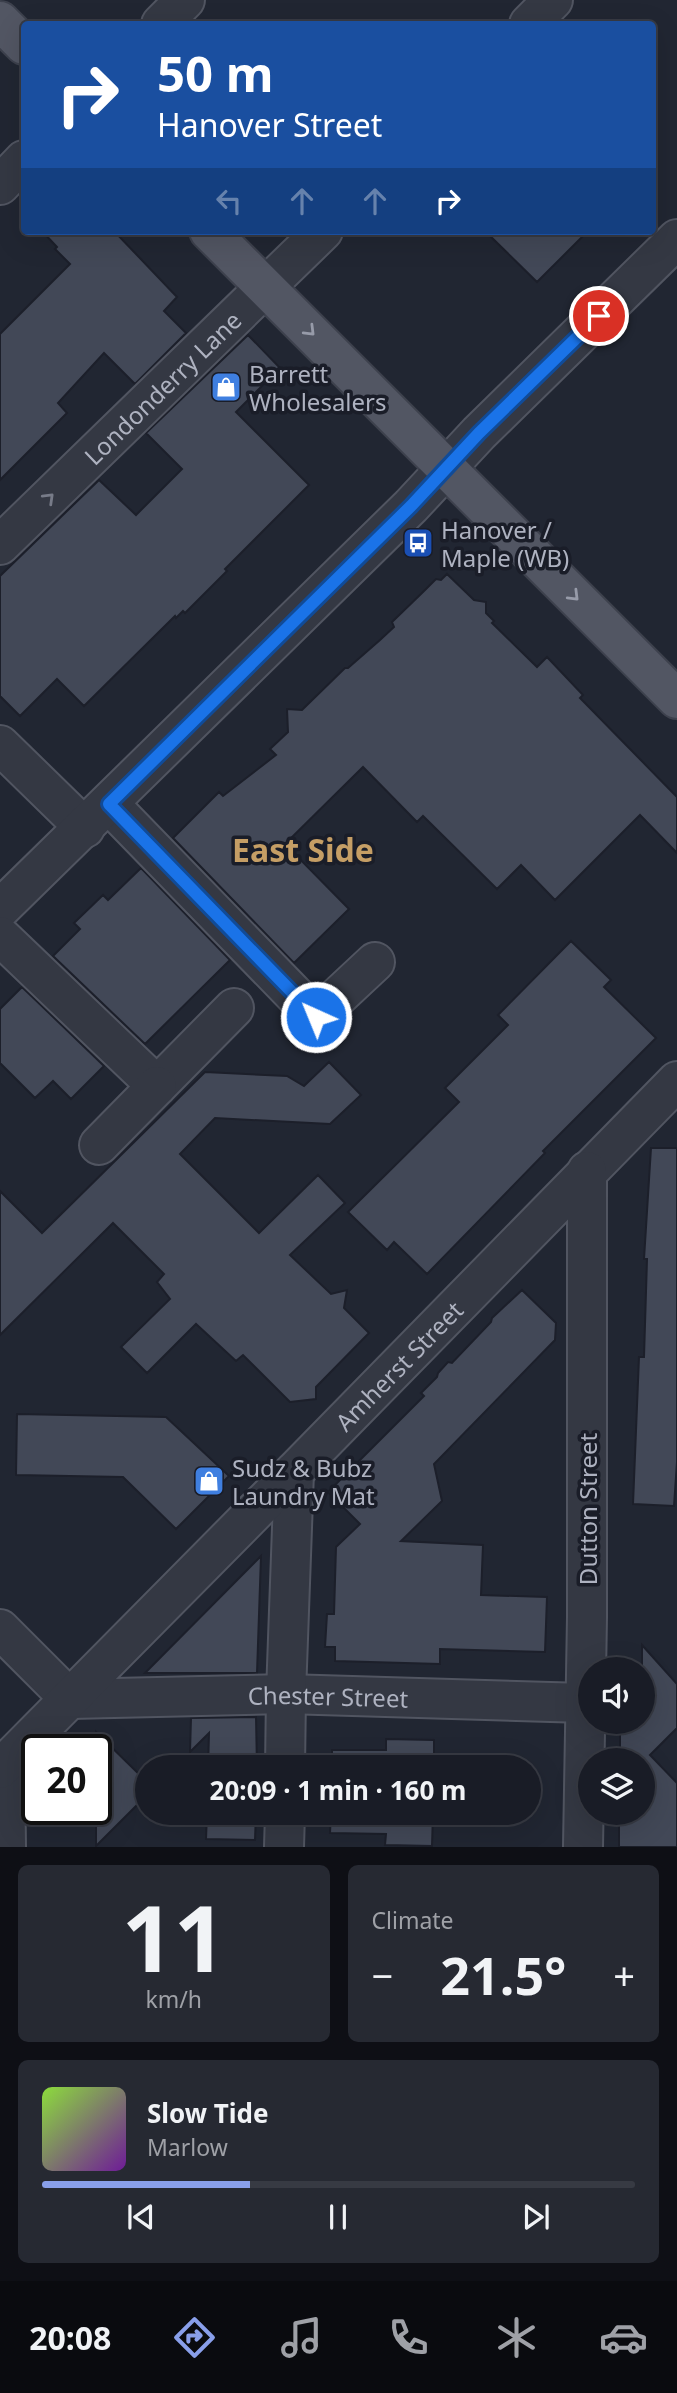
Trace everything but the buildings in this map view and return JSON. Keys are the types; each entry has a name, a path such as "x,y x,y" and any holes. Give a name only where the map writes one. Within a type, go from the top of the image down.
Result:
{"main road":[{"path":"0,21 21,42"},
{"path":"213,235 445,468 672,685"}],"street":[{"path":"164,21 185,0"},
{"path":"532,21 553,0"},
{"path":"0,185 21,163"},
{"name":"Londonderry Lane","path":"0,545 319,235"},
{"path":"0,909 411,506 479,433 677,239"},
{"path":"0,745 97,816 316,1017 375,962"},
{"path":"0,936 158,1086"},
{"path":"99,1145 234,1008"},
{"name":"Amherst Street","path":"3,1766 677,1081"},
{"name":"Dutton Street","path":"585,1657 587,1171"},
{"path":"285,1755 295,1472"},
{"path":"0,1629 70,1699"},
{"name":"Chester Street","path":"70,1699 286,1694 578,1703"},
{"name":"Dutton Street","path":"583,1847 585,1734"},
{"path":"3,1766 6,1847"},
{"path":"284,1847 285,1825"}],"place":[{"name":"Barrett Wholesalers","path":"226,387"},
{"name":"Hanover / Maple (WB)","path":"418,543"},
{"name":"Sudz & Bubz Laundry Mat","path":"209,1481"}],"district":[{"name":"East Side","path":"303,849"}],"route":[{"path":"316,1017 109,804 599,316"}]}
